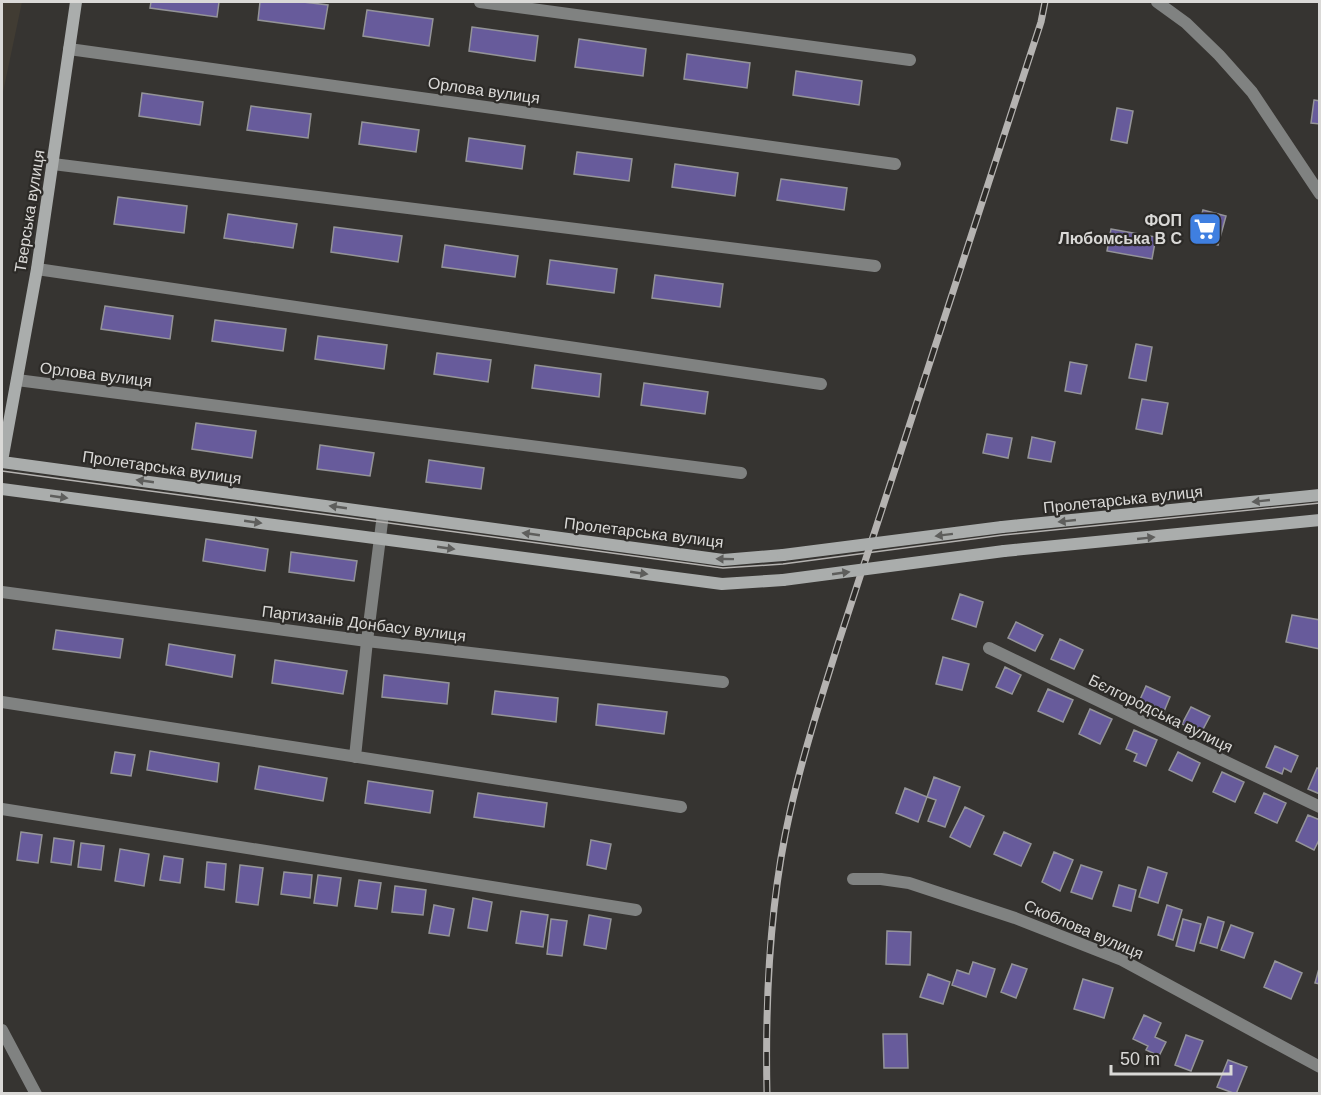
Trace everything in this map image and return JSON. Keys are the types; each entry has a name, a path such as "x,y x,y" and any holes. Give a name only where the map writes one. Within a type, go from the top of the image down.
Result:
{"main road":[{"name":"Тверська вулиця","path":"2,461 37,269 76,2"},
{"name":"Пролетарська вулиця","path":"2,461 723,560 783,555 1002,527 1320,495"},
{"path":"2,489 722,584 783,580 1004,551 1320,520"}],"street":[{"path":"480,2 910,60"},
{"path":"1157,2 1194,31 1252,92 1320,194"},
{"name":"Орлова вулиця","path":"69,49 895,164"},
{"path":"53,164 875,266"},
{"path":"37,269 821,384"},
{"name":"Орлова вулиця","path":"17,380 741,473"},
{"path":"355,757 383,514"},
{"name":"Партизанів Донбасу вулиця","path":"2,592 367,641 723,682"},
{"name":"Бєлгородська вулиця","path":"989,648 1320,807"},
{"path":"2,702 681,807"},
{"path":"2,809 636,910"},
{"name":"Скоблова вулиця","path":"853,879 881,879 909,883 1015,918 1122,960 1320,1067"},
{"path":"2,1030 36,1094"}],"shaded area":[{"path":"2,2 22,2 2,97"}],"building":[{"path":"151,2 219,2 217,17 150,8"},
{"path":"260,2 303,2 328,5 324,29 258,20"},
{"path":"367,10 433,19 429,46 363,36"},
{"path":"472,27 538,36 535,61 469,51"},
{"path":"579,39 646,49 643,76 575,67"},
{"path":"687,54 750,63 747,88 684,79"},
{"path":"796,71 862,81 859,105 793,95"},
{"path":"142,93 203,102 200,125 139,116"},
{"path":"1314,100 1320,101 1320,124 1311,123"},
{"path":"251,106 311,114 308,138 247,130"},
{"path":"1117,108 1133,111 1127,143 1111,140"},
{"path":"362,122 419,130 416,152 359,144"},
{"path":"469,138 525,146 522,169 466,161"},
{"path":"577,152 632,159 629,181 574,174"},
{"path":"675,164 738,173 735,196 672,187"},
{"path":"781,179 847,188 844,210 777,200"},
{"path":"118,197 187,206 184,233 114,224"},
{"path":"1203,210 1226,216 1218,245 1195,238"},
{"path":"228,214 297,224 293,248 224,238"},
{"path":"334,227 402,236 398,262 331,252"},
{"path":"1111,229 1156,237 1152,259 1107,251"},
{"path":"445,245 518,256 515,277 442,267"},
{"path":"550,260 617,269 614,293 547,284"},
{"path":"655,275 723,284 720,307 652,298"},
{"path":"105,306 173,316 170,339 101,329"},
{"path":"215,320 286,329 283,351 212,341"},
{"path":"318,336 387,345 384,369 315,359"},
{"path":"1136,344 1152,347 1146,381 1129,378"},
{"path":"437,353 491,360 488,382 434,374"},
{"path":"1070,362 1087,365 1081,394 1065,391"},
{"path":"535,365 601,374 599,397 532,388"},
{"path":"644,383 708,392 705,414 641,405"},
{"path":"1142,399 1168,403 1162,434 1136,429"},
{"path":"196,423 256,431 252,458 192,449"},
{"path":"987,434 1012,438 1008,458 983,453"},
{"path":"1032,437 1055,442 1051,462 1028,458"},
{"path":"320,445 374,453 370,476 317,469"},
{"path":"429,460 484,468 481,489 426,482"},
{"path":"206,539 268,549 265,571 203,561"},
{"path":"291,552 357,561 354,581 289,572"},
{"path":"960,594 983,602 976,627 952,619"},
{"path":"1292,615 1320,620 1320,649 1286,642"},
{"path":"1016,622 1043,635 1035,651 1008,638"},
{"path":"56,630 123,639 120,658 53,649"},
{"path":"1060,639 1083,650 1074,669 1051,659"},
{"path":"169,644 235,655 232,677 166,665"},
{"path":"943,657 969,664 962,690 936,684"},
{"path":"275,660 347,671 343,694 272,683"},
{"path":"1005,667 1021,675 1012,694 996,687"},
{"path":"384,675 449,683 447,704 382,697"},
{"path":"1146,686 1170,697 1163,714 1139,702"},
{"path":"1048,689 1073,700 1063,722 1038,711"},
{"path":"495,691 558,698 556,722 492,714"},
{"path":"598,704 667,712 664,734 596,725"},
{"path":"1191,707 1210,716 1201,733 1182,724"},
{"path":"1090,709 1112,719 1100,744 1079,734"},
{"path":"1134,730 1157,740 1146,766 1134,761 1137,754 1126,749"},
{"path":"1275,746 1298,756 1291,772 1284,768 1282,774 1266,767"},
{"path":"150,751 219,763 217,782 147,770"},
{"path":"115,752 135,755 131,776 111,773"},
{"path":"1178,752 1200,763 1192,781 1169,770"},
{"path":"259,766 327,778 323,801 255,789"},
{"path":"1317,768 1320,769 1320,794 1308,789"},
{"path":"1222,772 1244,782 1235,802 1213,792"},
{"path":"934,777 960,787 945,827 928,821 936,800 927,797"},
{"path":"368,781 433,791 430,813 365,803"},
{"path":"905,788 927,797 918,822 896,813"},
{"path":"478,793 547,803 544,827 474,817"},
{"path":"1264,793 1286,803 1277,823 1255,813"},
{"path":"965,807 984,816 970,847 950,837"},
{"path":"1308,815 1320,820 1320,838 1314,850 1296,841"},
{"path":"21,832 42,835 38,863 17,860"},
{"path":"1004,832 1031,844 1021,866 994,854"},
{"path":"54,838 74,841 71,865 51,862"},
{"path":"591,840 611,844 606,869 587,865"},
{"path":"81,843 104,846 101,870 78,867"},
{"path":"120,849 149,854 144,886 115,881"},
{"path":"1054,852 1073,860 1060,891 1042,882"},
{"path":"164,856 183,859 180,883 160,880"},
{"path":"207,862 226,864 224,890 205,887"},
{"path":"240,865 263,868 258,905 236,902"},
{"path":"1081,865 1102,872 1092,899 1071,892"},
{"path":"1148,867 1167,873 1158,903 1139,897"},
{"path":"284,872 312,875 310,898 281,894"},
{"path":"318,875 341,878 337,906 314,903"},
{"path":"359,880 381,883 377,909 355,906"},
{"path":"1119,885 1136,890 1131,911 1113,906"},
{"path":"395,886 426,890 423,915 392,912"},
{"path":"473,898 492,902 487,931 468,928"},
{"path":"434,905 454,909 449,936 429,933"},
{"path":"1167,905 1182,910 1173,940 1158,935"},
{"path":"521,911 548,915 543,947 516,943"},
{"path":"589,915 611,919 606,949 584,945"},
{"path":"1208,917 1224,922 1217,948 1200,943"},
{"path":"551,919 567,921 562,956 547,954"},
{"path":"1183,919 1201,924 1194,951 1176,946"},
{"path":"1231,925 1253,933 1244,958 1221,950"},
{"path":"887,931 911,932 910,965 886,964"},
{"path":"1275,961 1302,973 1291,999 1264,987"},
{"path":"973,962 995,969 986,997 952,985 957,970 969,974"},
{"path":"1012,964 1027,969 1016,998 1001,992"},
{"path":"1320,965 1320,984 1315,983"},
{"path":"928,974 950,982 943,1004 920,997"},
{"path":"1083,979 1113,988 1104,1018 1074,1009"},
{"path":"1144,1015 1161,1023 1155,1037 1166,1042 1159,1056 1146,1050 1148,1046 1133,1039"},
{"path":"883,1034 907,1034 908,1068 884,1068"},
{"path":"1186,1035 1203,1041 1191,1071 1175,1065"},
{"path":"1228,1060 1247,1067 1236,1094 1217,1087"}],"tram line":[{"path":"2,471 723,568 783,564 1003,535 1320,503"}],"railway":[{"path":"767,1094 768,988 773,917 783,847 795,790 839,641 1041,22 1045,2"}],"place":[{"name":"ФОП Любомська В С","path":"1205,229"}]}
